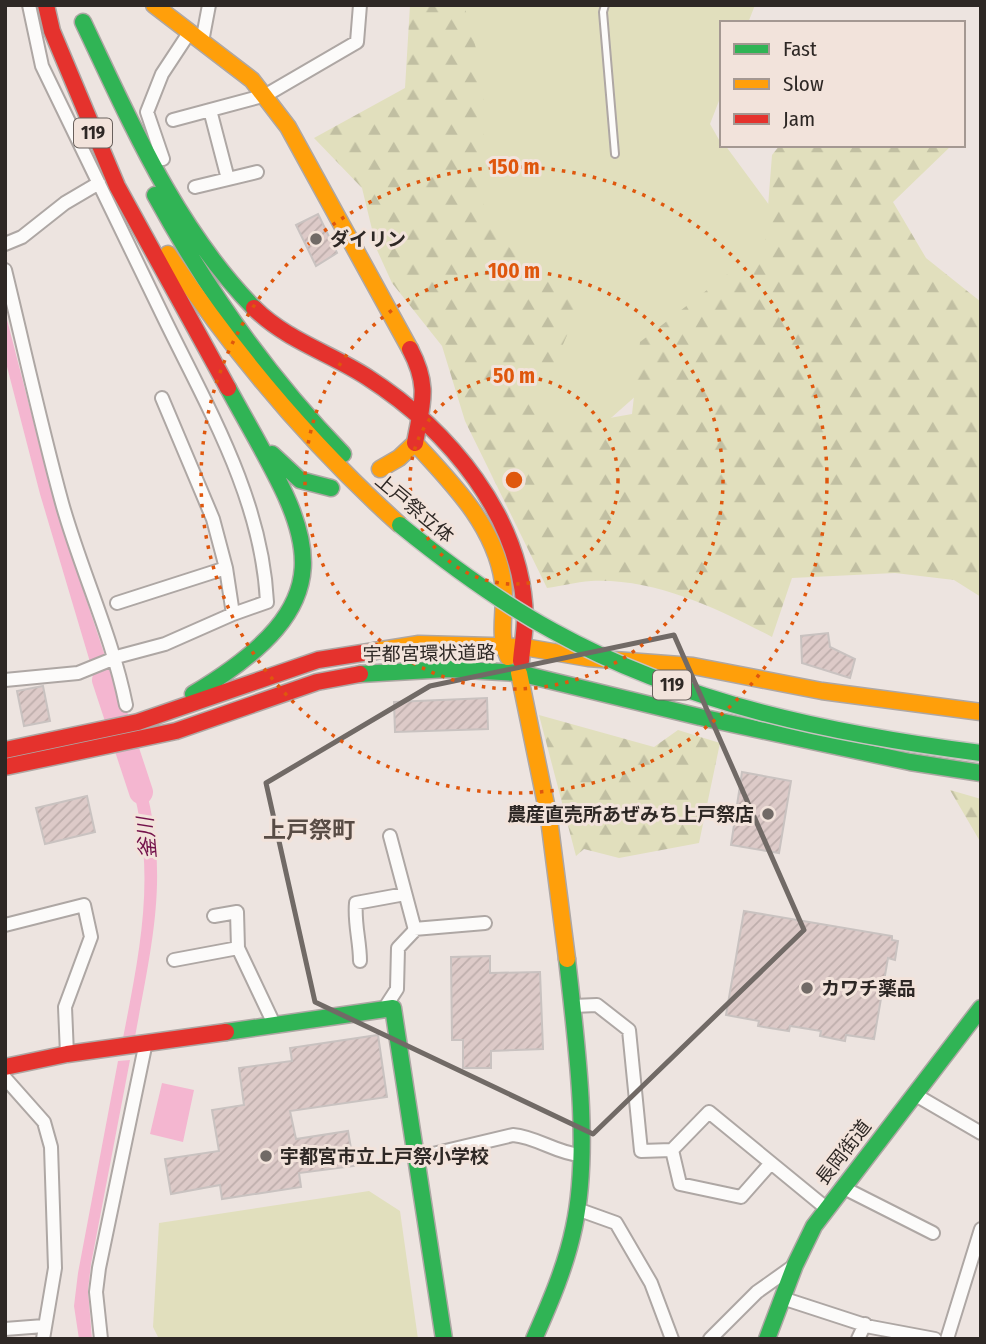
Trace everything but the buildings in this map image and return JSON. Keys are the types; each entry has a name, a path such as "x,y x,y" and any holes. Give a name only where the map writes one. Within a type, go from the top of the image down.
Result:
{"main road":[{"name":"119","path":"46,5 52,31 87,120 173,244 233,286 273,325 367,376 419,415 463,464 504,524 518,561 524,647"},
{"name":"上戸祭立体","path":"53,5 99,120 173,244 221,335 274,400 366,496 534,606 631,655 778,705 912,732 981,740"},
{"name":"119","path":"77,5 153,169 173,244 232,398 298,520 305,557 300,593 284,624 251,658 194,694 138,722"},
{"path":"154,5 252,80 265,95 288,127 422,372 424,388 415,443 399,458 380,469"},
{"name":"119","path":"232,398 268,450 287,469 300,480 331,488"},
{"path":"415,443 463,496 492,543 503,583 501,645 519,673 529,713 558,884 573,1006 580,1155 578,1209 563,1266 534,1339"},
{"name":"上戸祭立体","path":"405,520 469,579 575,643 632,670 692,692 791,721 850,735 981,753"},
{"name":"宇都宮環状道路","path":"5,750 138,722 318,660 419,644 501,645 588,658 693,666 835,693 981,712"},
{"path":"519,673 524,647"},
{"name":"宇都宮環状道路","path":"5,767 176,731 281,693 360,674 448,669 519,673 910,762 981,773"},
{"path":"5,1067 67,1054 393,1007 444,1339"},
{"name":"長岡街道","path":"766,1339 795,1265 826,1208 981,1008"}],"street":[{"path":"5,680 78,673 117,657 165,644 267,602 265,562 251,508 222,435 42,66 29,5"},
{"path":"163,159 147,112 162,74 196,37 209,5"},
{"path":"173,120 265,95 357,42 360,5"},
{"path":"210,110 228,179"},
{"path":"195,187 257,172"},
{"path":"5,244 22,237 65,202 99,183"},
{"path":"5,270 62,503 90,591 117,657 126,705"},
{"path":"162,398 213,519 226,568 233,614"},
{"path":"117,603 226,568"},
{"path":"390,836 414,929"},
{"path":"360,961 356,903 405,894"},
{"path":"5,925 84,905 91,937 65,1007 67,1054"},
{"path":"214,916 237,912 237,948 274,1024"},
{"path":"384,1009 397,989 398,948 414,929 485,923"},
{"path":"174,960 237,948"},
{"path":"573,1006 597,1005 629,1030 640,1151 672,1150 709,1112 826,1208"},
{"path":"101,1339 96,1292 99,1268 146,1042"},
{"path":"5,1078 44,1122 51,1147 55,1268 43,1332 5,1329"},
{"path":"914,1094 981,1133"},
{"path":"416,1158 513,1135 527,1137 564,1154 580,1155"},
{"path":"672,1150 680,1184 741,1197 771,1163"},
{"path":"842,1187 933,1233"},
{"path":"578,1209 616,1223 651,1283 672,1339"},
{"path":"947,1339 981,1229"},
{"path":"710,1339 757,1292 795,1265"},
{"path":"782,1298 865,1324 935,1339"},
{"path":"858,1339 865,1324"}],"lane":[{"path":"605,5 603,12 615,154"}],"highlighted area":[{"path":"674,635 804,930 593,1134 315,1002 266,783 430,686"}],"green space":[{"path":"410,5 464,5 484,77 484,217 531,273 584,296 539,400 559,427 632,414 640,342 765,245 772,155 778,147 950,147 893,202 926,258 981,302 981,597 954,580 895,573 792,578 772,637 707,606 638,584 591,581 547,588 465,421 442,346 392,283 377,250 362,188 314,138 405,88"},
{"path":"436,5 755,5 749,21 720,21 720,98 710,124 720,142 720,147 726,147 797,243 699,340 559,464 491,371"},
{"path":"539,715 654,747 678,730 720,743 699,843 619,858 584,849 576,856"},
{"path":"950,790 981,799 981,843"},
{"path":"369,1191 400,1211 418,1339 159,1339 153,1327 159,1223"}],"water":[{"path":"5,312 55,505 105,656 90,662 40,494 5,359"},
{"path":"108,669 122,708 105,712 94,673"},
{"path":"138,761 155,834 156,899 135,1037 123,1038 136,967 144,900 142,834 125,763"},
{"path":"130,1060 91,1264 88,1290 92,1339 79,1339 74,1306 78,1273 118,1061"},
{"path":"162,1083 194,1090 183,1142 150,1134"}],"waterway":[{"name":"釜川","path":"104,680 141,792"}],"traffic: fast":[{"path":"83,22 137,136 178,209 226,277 254,308"},
{"path":"155,195 196,265 240,331 289,394 343,454"},
{"path":"193,694 246,658 281,623 299,590 303,556 295,520 279,481 228,388"},
{"path":"272,454 300,480 331,488"},
{"path":"400,525 436,554 513,607 553,631 655,678 707,697 815,725 981,753"},
{"path":"360,674 448,669 519,673 700,717 910,762 981,773"},
{"path":"534,1339 567,1256 579,1196 582,1128 567,959"},
{"path":"226,1032 393,1008 444,1339"},
{"path":"767,1339 795,1265 814,1226 981,1008"}],"traffic: slow":[{"path":"154,5 252,80 288,127 410,349"},
{"path":"168,254 220,328 275,397 335,463 400,525"},
{"path":"380,469 399,458 415,443 470,506 491,542 498,562 504,592 503,638 508,657"},
{"path":"375,651 419,644 524,647 588,658 693,666 822,691 981,712"},
{"path":"519,673 549,819 567,959"}],"traffic: jam":[{"path":"46,5 52,31 117,186 228,388"},
{"path":"254,308 280,329 353,368 397,398 426,422 476,479 511,545 521,581 525,618 521,661"},
{"path":"410,349 420,374 423,395 415,443"},
{"path":"5,750 138,722 318,660 375,651"},
{"path":"5,767 176,731 317,682 360,674"},
{"path":"5,1067 67,1054 226,1032"}],"place":[{"name":"ダイリン","path":"316,239"},
{"name":"農産直売所あぜみち上戸祭店","path":"768,814"},
{"name":"カワチ薬品","path":"807,988"},
{"name":"宇都宮市立上戸祭小学校","path":"266,1156"}],"district":[{"name":"上戸祭町","path":"309,830"}]}
